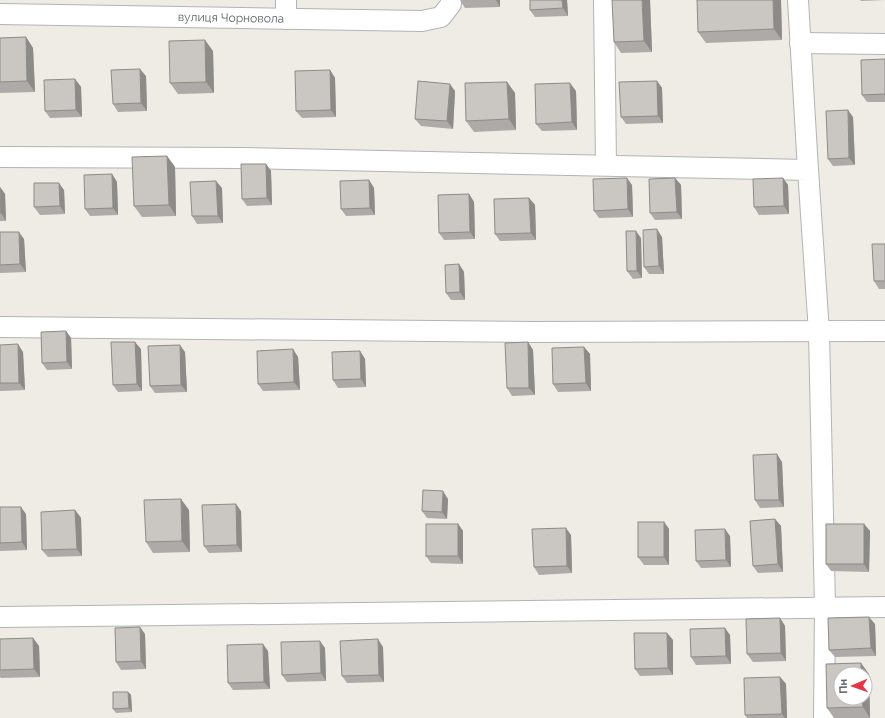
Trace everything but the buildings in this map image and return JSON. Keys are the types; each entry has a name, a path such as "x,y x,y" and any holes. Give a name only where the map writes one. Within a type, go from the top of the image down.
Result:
{"street":[{"name":"вулиця Чорновола","path":"0,14 286,10 422,21 441,17 451,4 451,0"},
{"path":"604,0 606,165"},
{"path":"798,0 819,332 826,607 824,718"},
{"path":"800,43 885,44"},
{"path":"0,157 243,158 808,170"},
{"path":"0,327 535,332 885,331"},
{"path":"0,618 885,607"}]}
